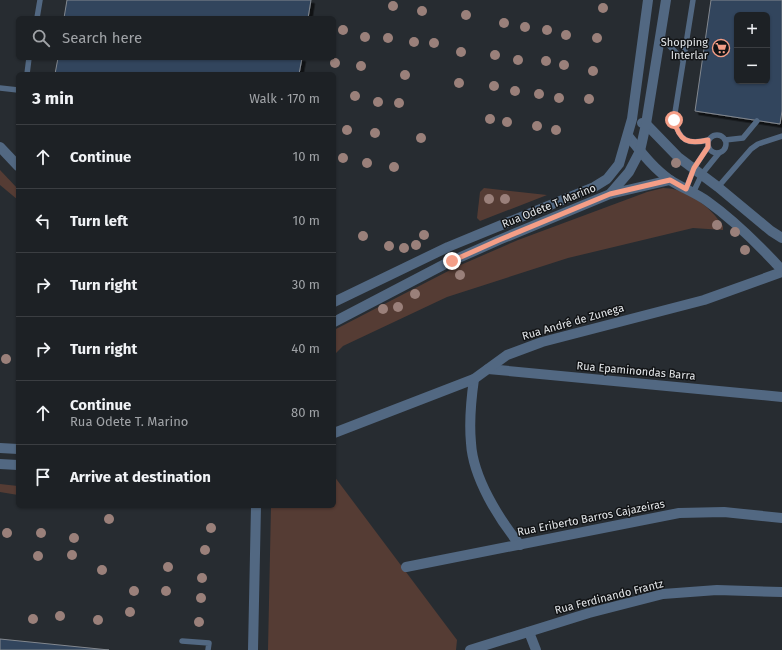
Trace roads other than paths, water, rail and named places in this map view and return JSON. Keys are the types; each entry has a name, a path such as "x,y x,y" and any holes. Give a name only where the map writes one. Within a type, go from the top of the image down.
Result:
{"street":[{"name":"Rua Odete T. Marino","path":"336,301 448,247 597,185 607,179 620,164 632,119 648,0"},
{"name":"Rua Odete T. Marino","path":"336,321 445,264 610,194 629,172 640,151 646,124 666,0"},
{"path":"632,119 646,124 678,157 718,187 770,231 782,238"},
{"path":"628,136 649,162 670,180 706,201 755,241 782,271"},
{"path":"0,147 16,164"},
{"path":"610,194 670,180"},
{"path":"706,201 718,187"},
{"name":"Rua André de Zunega","path":"336,432 474,379 507,355 542,342 704,300 782,271"},
{"name":"Rua Epaminondas Barra","path":"488,369 782,397"},
{"path":"474,379 470,426 473,460 488,496 509,531 520,545"},
{"path":"0,448 16,450"},
{"path":"0,464 16,466"},
{"path":"253,650 256,508"},
{"name":"Rua Eriberto Barros Cajazeiras","path":"406,567 679,513 724,512 782,518"},
{"name":"Rua Ferdinando Frantz","path":"470,650 589,613 663,594 717,590 782,592"},
{"path":"529,632 536,650"}],"lane":[{"path":"36,16 40,0"},
{"path":"690,191 698,171 725,148 725,140 717,134 708,140 695,143 687,141 676,128 674,120 693,0"},
{"path":"660,36 683,60"},
{"path":"26,72 29,60"},
{"path":"0,88 16,90"},
{"path":"725,140 743,138 757,121"},
{"path":"718,187 751,149 758,144 782,136"},
{"path":"690,191 708,147 708,140"},
{"path":"708,147 711,151 719,153"},
{"path":"182,641 202,644 209,643 208,650"}],"place":[{"name":"Shopping Interlar","path":"721,48"}]}
